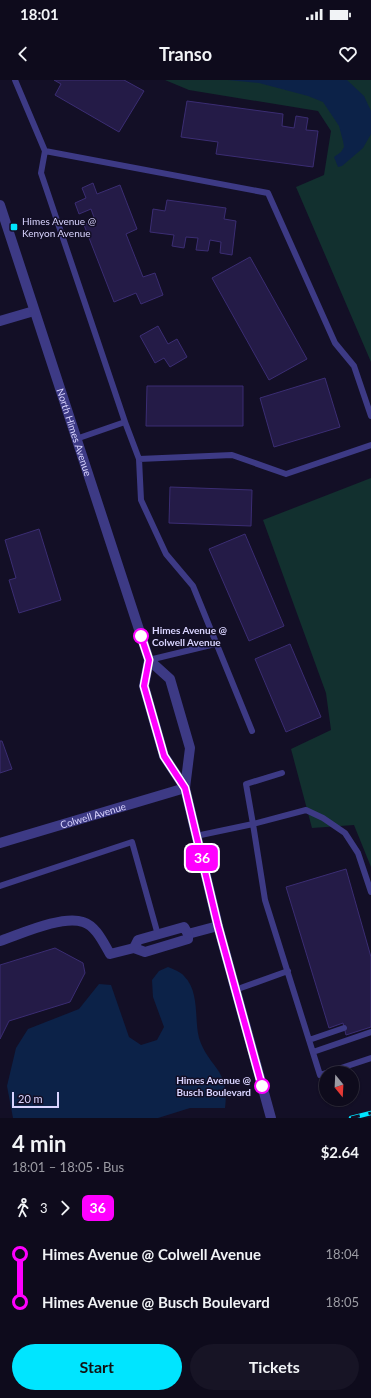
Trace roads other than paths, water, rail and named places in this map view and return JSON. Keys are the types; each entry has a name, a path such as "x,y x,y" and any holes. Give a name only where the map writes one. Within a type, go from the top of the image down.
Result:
{"street":[{"name":"North Himes Avenue","path":"0,205 149,660 144,686 164,756 185,788"},
{"path":"0,321 34,311"},
{"name":"North Himes Avenue","path":"149,660 170,679 190,748 185,788 218,926 271,1118"},
{"name":"Colwell Avenue","path":"0,842 185,788"},
{"path":"0,941 66,920 83,922 99,934 110,954 134,948 145,952 188,939 188,934 184,927 138,940 134,948"},
{"path":"188,934 218,926"}],"lane":[{"path":"15,80 45,151 41,173 125,422 139,459 141,500 166,554 192,586 252,731"},
{"path":"45,151 268,193 335,343 354,366 371,416"},
{"path":"76,439 125,422"},
{"path":"139,459 232,455 286,474 371,445"},
{"path":"149,660 215,644"},
{"path":"282,773 246,784 265,900 320,1075 371,1058"},
{"path":"196,836 253,824 306,810 323,818 345,833 358,853 371,892"},
{"path":"0,886 132,842 158,935"},
{"path":"235,990 288,971"},
{"path":"309,1040 344,1028"},
{"path":"313,1052 371,1032"}],"water":[{"path":"228,80 347,80 364,96 371,111 371,134 363,148 342,166 338,167 334,157 341,152 344,147 343,141 339,126 323,102 308,96 259,83"},
{"path":"168,967 183,975 189,982 196,1006 199,1038 203,1048 222,1076 226,1095 225,1108 190,1108 158,1118 13,1118 7,1086 16,1048 28,1029 79,1009 99,984 111,985 129,1037 141,1045 157,1040 164,1027 153,997 152,980 159,971"}],"railway":[{"path":"351,1118 371,1113"}],"place":[{"name":"Himes Avenue @ Kenyon Avenue","path":"14,227"},
{"name":"Himes Avenue @ Colwell Avenue","path":"141,636"},
{"name":"Himes Avenue @ Busch Boulevard","path":"262,1086"}]}
